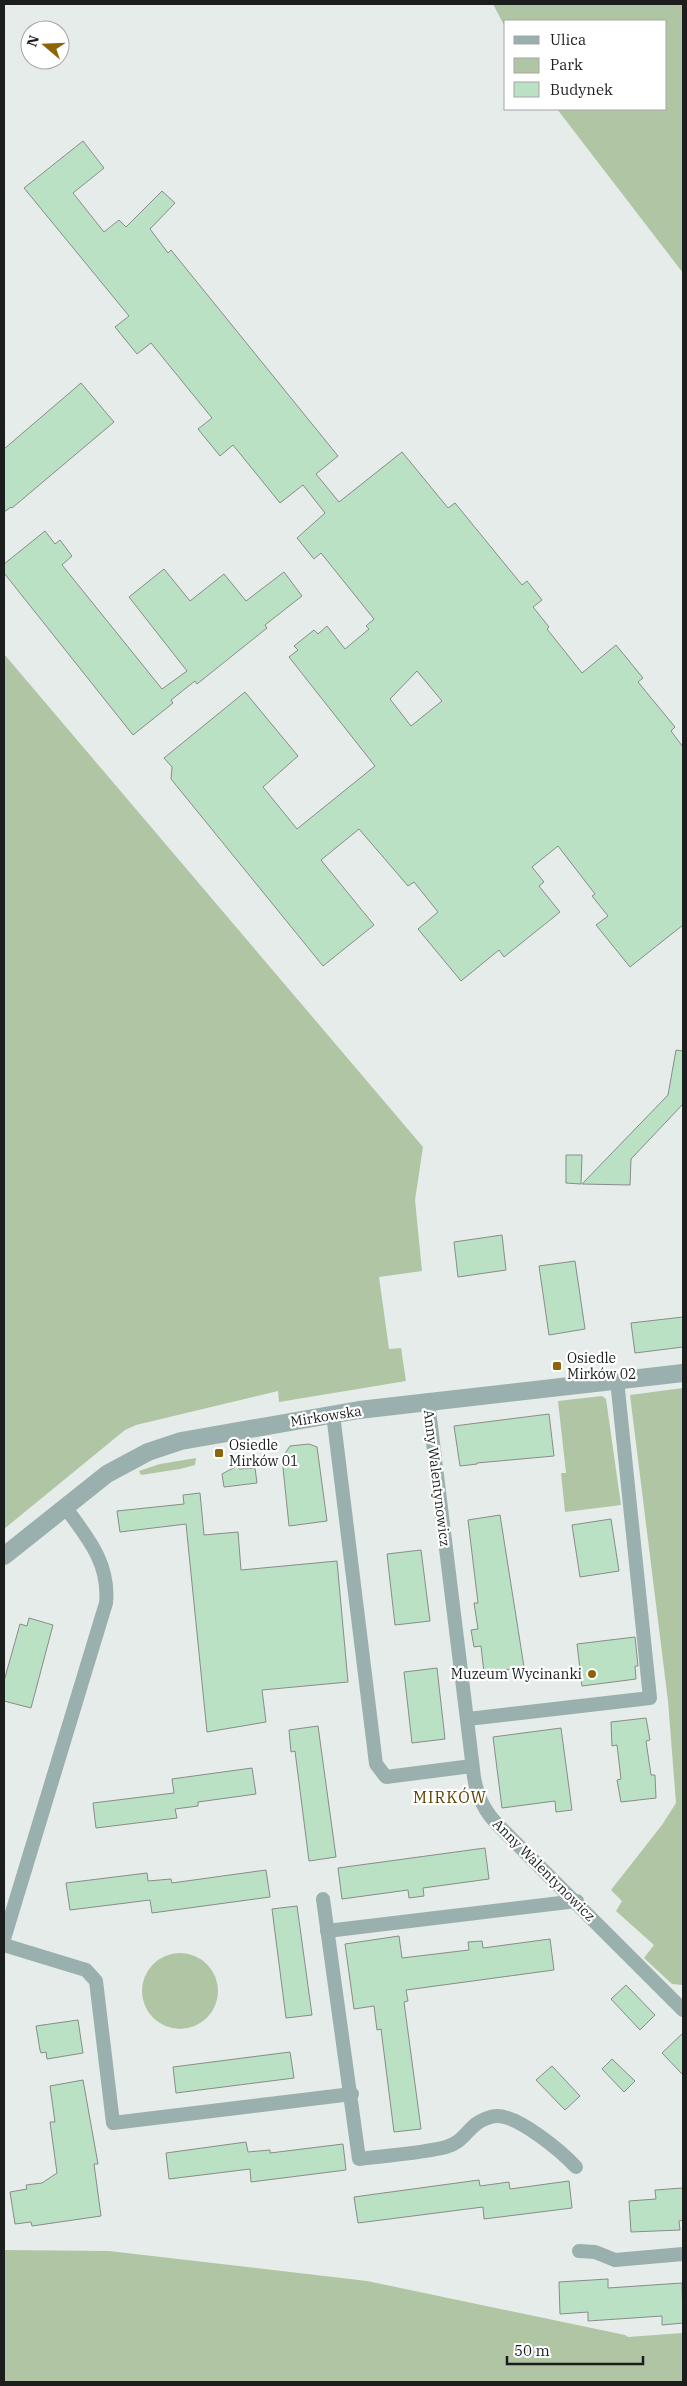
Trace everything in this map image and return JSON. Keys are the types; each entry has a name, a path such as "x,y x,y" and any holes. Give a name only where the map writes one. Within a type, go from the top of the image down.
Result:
{"street":[{"name":"Mirkowska","path":"4,1556 114,1469 164,1446 250,1428 333,1414 683,1373"},
{"path":"468,1719 650,1698 617,1380"},
{"name":"Anny Walentynowicz","path":"428,1402 468,1719 472,1766 478,1794 491,1818 577,1901 683,2010"},
{"path":"333,1414 376,1764 386,1777 472,1766"},
{"path":"4,1939 106,1603 107,1583 102,1562 92,1544 65,1507"},
{"path":"323,1899 352,2094 359,2159 447,2147 461,2141 476,2124 497,2116 510,2118 536,2134 560,2150 576,2167"},
{"path":"328,1931 577,1901"},
{"path":"4,1945 86,1970 96,1981 113,2123 352,2094"},
{"path":"664,1991 683,1992"},
{"path":"579,2251 595,2252 615,2260 683,2254"}],"green space":[{"path":"493,4 683,4 683,273 558,110 667,110 667,20 504,20 504,25"},
{"path":"4,654 423,1147 415,1200 422,1271 379,1277 389,1349 401,1348 406,1381 279,1402 278,1391 136,1425 125,1430 4,1529"},
{"path":"683,1388 683,1985 672,1984 644,1958 654,1945 616,1911 622,1901 611,1890 662,1825 676,1803 668,1701 630,1395"},
{"path":"602,1396 606,1399 621,1505 565,1512 561,1473 566,1473 558,1401"},
{"path":"196,1458 195,1465 180,1469 141,1475 139,1471 160,1464"},
{"path":"173,1953 187,1953 201,1959 212,1970 218,1984 215,2006 207,2018 187,2029 173,2029 159,2023 148,2012 142,1998 142,1984 148,1970 159,1959"},
{"path":"4,2250 109,2251 367,2281 628,2337 683,2333 683,2382 4,2382"}],"building":[{"path":"83,141 104,168 73,193 104,232 119,220 126,227 162,191 175,203 150,229 168,253 171,250 338,456 316,474 339,502 402,452 448,508 455,503 522,585 527,581 542,600 533,607 549,627 547,629 582,673 616,645 643,678 638,682 675,727 671,731 683,747 683,925 630,967 596,925 608,916 592,896 595,894 558,846 532,867 544,882 539,886 560,912 504,957 499,950 461,981 418,929 438,912 414,882 408,886 359,829 321,860 374,925 323,966 171,779 172,767 164,758 245,692 298,756 263,787 297,829 375,766 289,657 298,650 294,646 314,630 318,634 327,626 345,649 369,629 366,626 374,619 321,553 314,559 297,538 325,513 303,485 280,503 233,445 220,456 198,429 212,418 151,343 137,354 115,327 129,316 24,188","holes":["417,671 442,701 411,726 390,699"]},
{"path":"81,383 114,422 12,508 4,512 4,449"},
{"path":"45,531 55,544 60,540 72,556 62,565 162,689 187,671 129,597 164,569 190,601 224,574 246,601 284,572 302,596 265,625 267,628 197,684 195,681 171,700 173,703 133,735 4,573 4,564"},
{"path":"676,1050 683,1051 683,1104 631,1159 630,1185 582,1184 668,1095"},
{"path":"566,1155 582,1155 581,1184 566,1183"},
{"path":"502,1235 506,1270 458,1277 454,1242"},
{"path":"575,1261 585,1329 549,1335 539,1266"},
{"path":"683,1317 683,1347 635,1353 631,1323"},
{"path":"549,1414 554,1456 460,1466 454,1426"},
{"path":"309,1444 317,1447 327,1521 289,1526 282,1458 290,1446"},
{"path":"239,1465 239,1469 255,1468 257,1483 224,1487 222,1474"},
{"path":"200,1493 204,1535 238,1532 241,1570 337,1561 348,1682 262,1690 266,1722 207,1732 186,1524 120,1532 117,1511 184,1504 183,1495"},
{"path":"500,1515 524,1667 484,1673 481,1646 474,1647 471,1630 478,1629 474,1603 478,1603 468,1520"},
{"path":"611,1519 619,1571 580,1577 572,1525"},
{"path":"421,1550 430,1621 395,1625 387,1554"},
{"path":"29,1618 53,1625 31,1708 4,1701 4,1681 20,1624 27,1626"},
{"path":"635,1637 638,1666 635,1666 636,1679 582,1686 577,1644"},
{"path":"437,1668 445,1739 412,1743 404,1672"},
{"path":"646,1718 650,1740 646,1741 651,1775 655,1775 656,1798 621,1802 617,1780 621,1779 617,1745 612,1746 611,1722"},
{"path":"318,1726 336,1857 309,1861 295,1751 291,1752 289,1730"},
{"path":"561,1728 572,1810 556,1812 555,1801 502,1808 493,1737"},
{"path":"252,1768 256,1794 198,1802 198,1806 175,1809 177,1818 96,1828 93,1803 174,1793 172,1779"},
{"path":"485,1848 489,1879 423,1888 424,1896 409,1898 408,1890 342,1899 338,1868"},
{"path":"266,1870 270,1897 152,1913 150,1900 70,1910 66,1883 147,1873 148,1881 171,1879 172,1883"},
{"path":"297,1906 312,2015 286,2018 272,1909"},
{"path":"399,1936 402,1958 469,1950 468,1942 482,1941 483,1948 550,1939 554,1970 406,1990 408,2001 404,2002 421,2129 394,2132 381,2029 377,2030 374,2006 354,2009 345,1944"},
{"path":"626,1985 655,2015 640,2030 611,1999"},
{"path":"78,2020 83,2053 47,2059 46,2052 41,2053 40,2050 36,2026"},
{"path":"683,2033 683,2075 662,2053"},
{"path":"290,2052 294,2078 176,2093 173,2067"},
{"path":"612,2059 635,2081 624,2092 602,2069"},
{"path":"552,2066 580,2096 565,2110 536,2080"},
{"path":"83,2080 98,2164 94,2164 101,2216 32,2226 31,2222 15,2224 10,2192 27,2189 26,2185 42,2183 57,2173 50,2122 55,2122 50,2086"},
{"path":"246,2142 248,2152 270,2150 270,2153 343,2144 346,2170 251,2182 250,2169 169,2179 166,2153"},
{"path":"479,2180 480,2186 509,2182 510,2189 569,2181 572,2208 484,2219 483,2207 358,2223 354,2197"},
{"path":"683,2188 683,2220 679,2221 680,2230 631,2232 629,2201 656,2199 655,2190"},
{"path":"608,2279 608,2288 682,2283 683,2323 662,2325 662,2316 588,2321 588,2312 560,2314 559,2282"}],"place":[{"name":"Osiedle Mirków 02","path":"557,1366"},
{"name":"Osiedle Mirków 01","path":"219,1453"},
{"name":"Muzeum Wycinanki","path":"592,1674"}],"district":[{"name":"MIRKÓW","path":"450,1797"}]}
